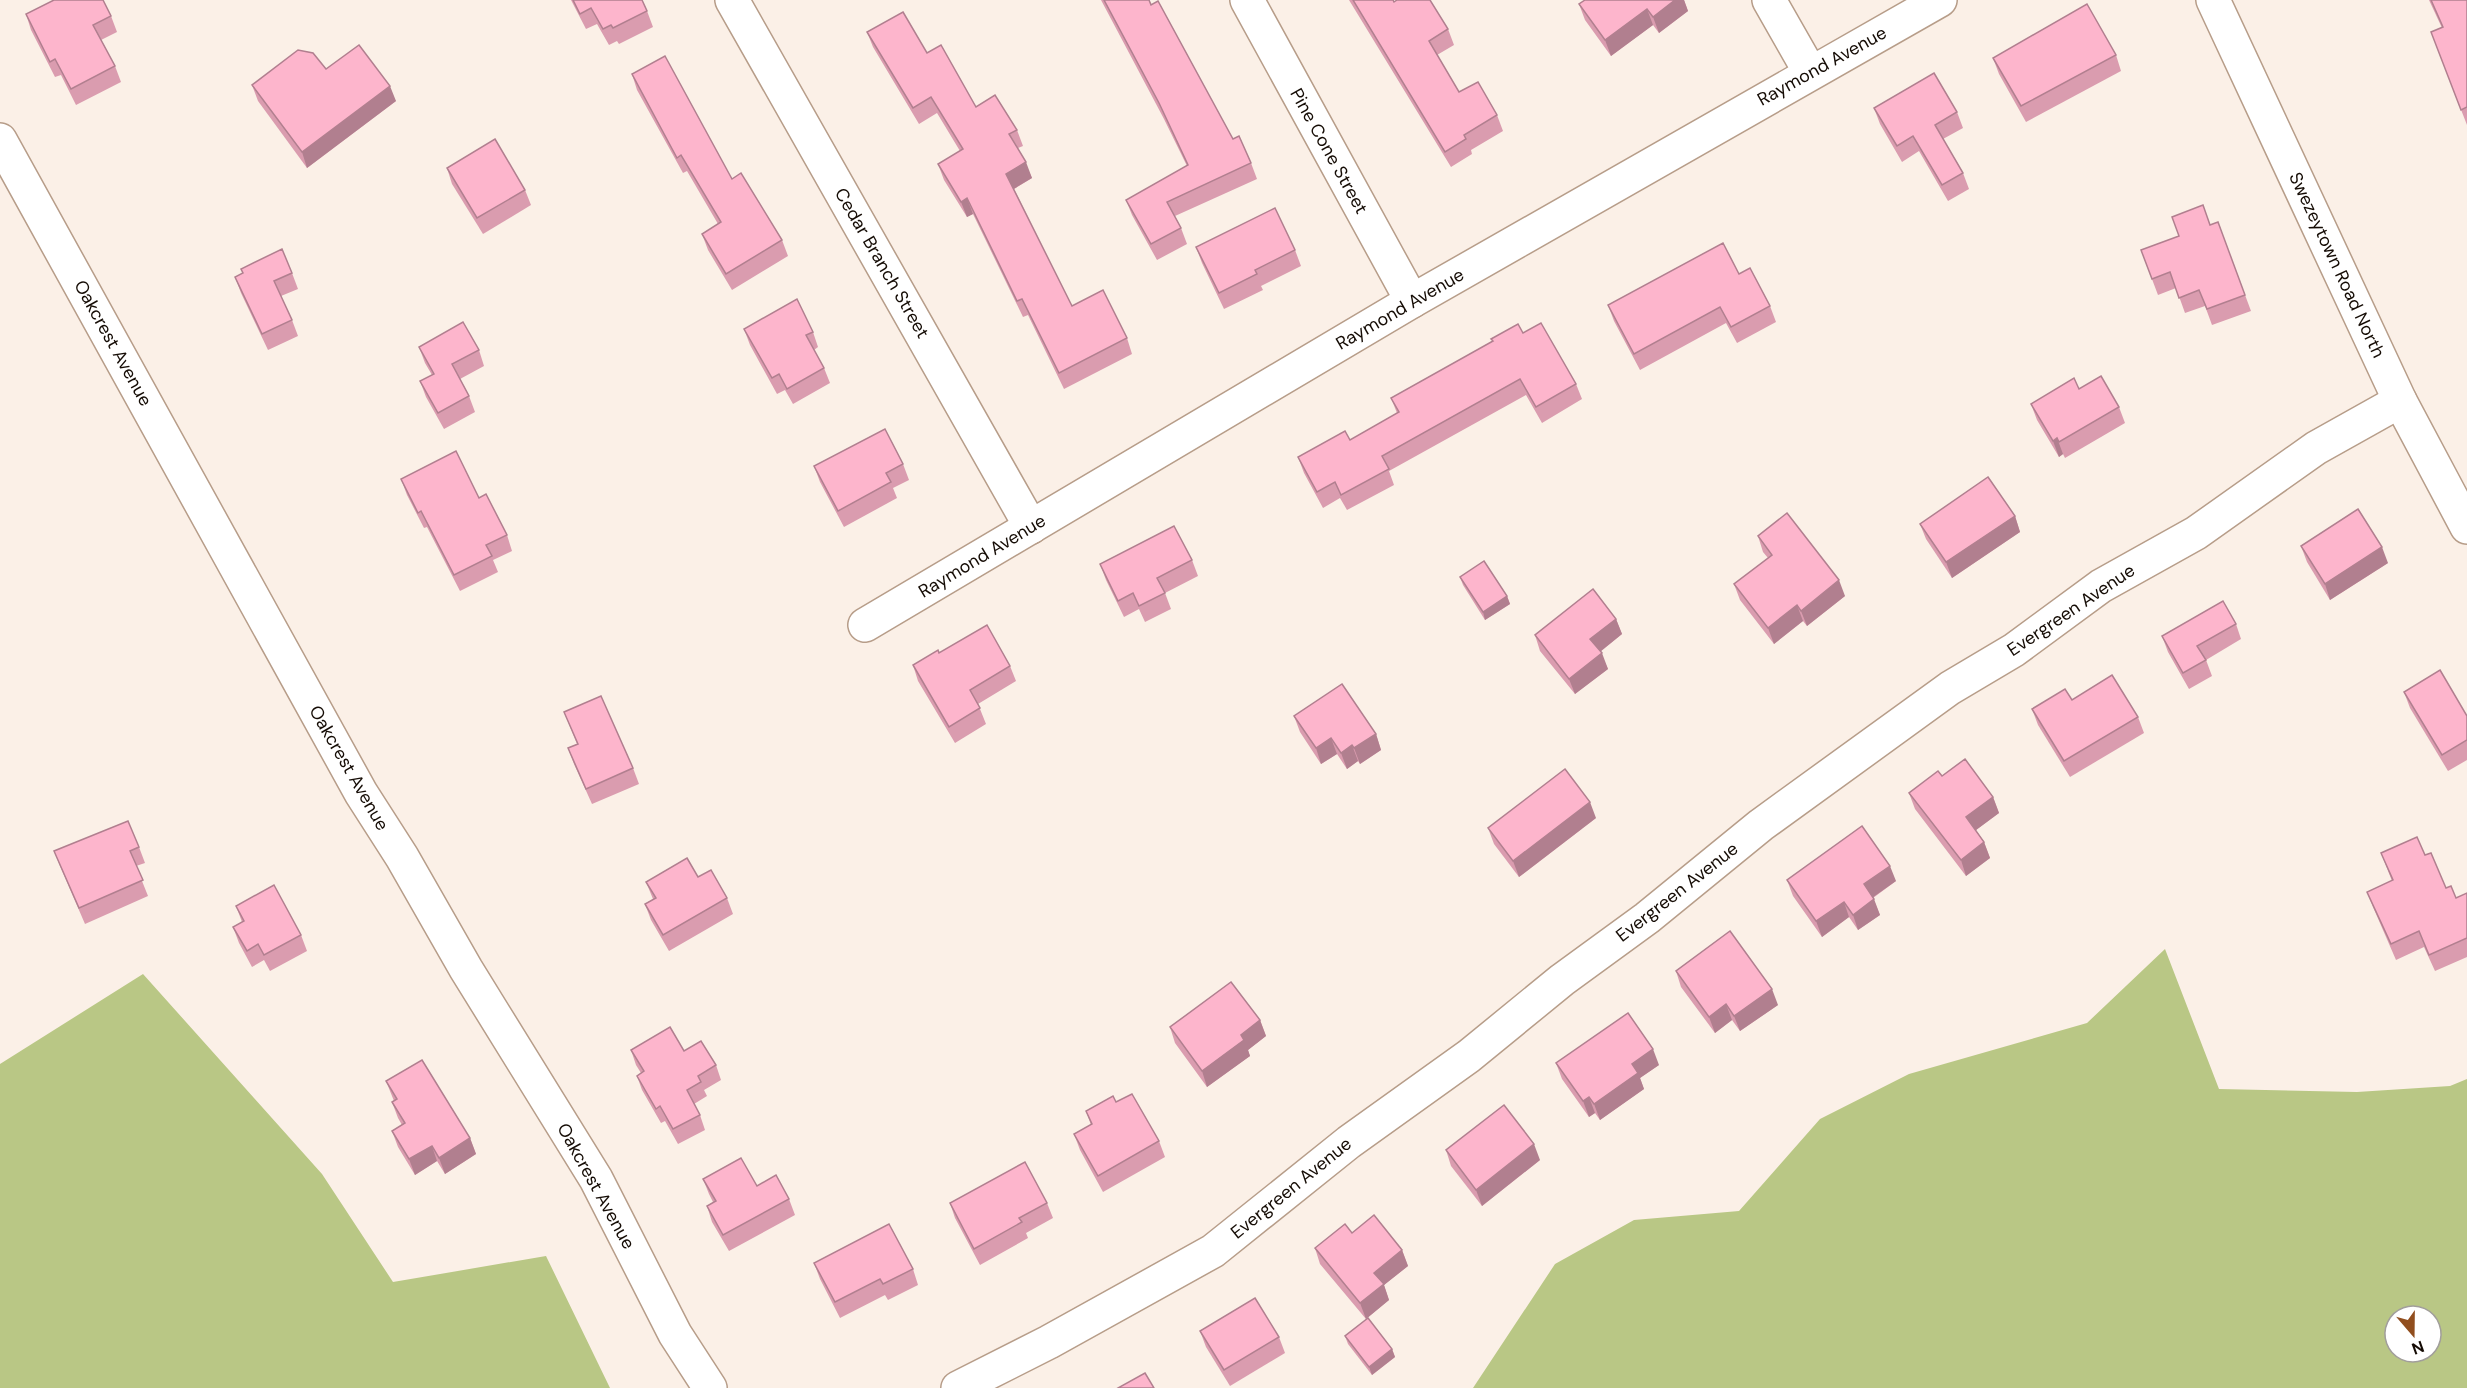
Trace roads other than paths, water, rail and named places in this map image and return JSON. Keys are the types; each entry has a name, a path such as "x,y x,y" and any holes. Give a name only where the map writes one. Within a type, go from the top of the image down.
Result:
{"street":[{"name":"Cedar Branch Street","path":"732,0 1031,527"},
{"name":"Pine Cone Street","path":"1247,0 1412,301"},
{"path":"1769,0 1809,72"},
{"name":"Raymond Avenue","path":"865,625 1412,301 1809,72 1940,0"},
{"name":"Swezeytown Road North","path":"2213,0 2400,401 2467,527"},
{"name":"Oakcrest Avenue","path":"0,140 361,793 402,857 466,969 596,1179 675,1334 710,1388"},
{"name":"Evergreen Avenue","path":"966,1386 1213,1251 1349,1142 1469,1056 1562,980 1647,918 1761,825 1950,688 2014,650 2101,586 2196,532 2316,448 2400,401"}]}
